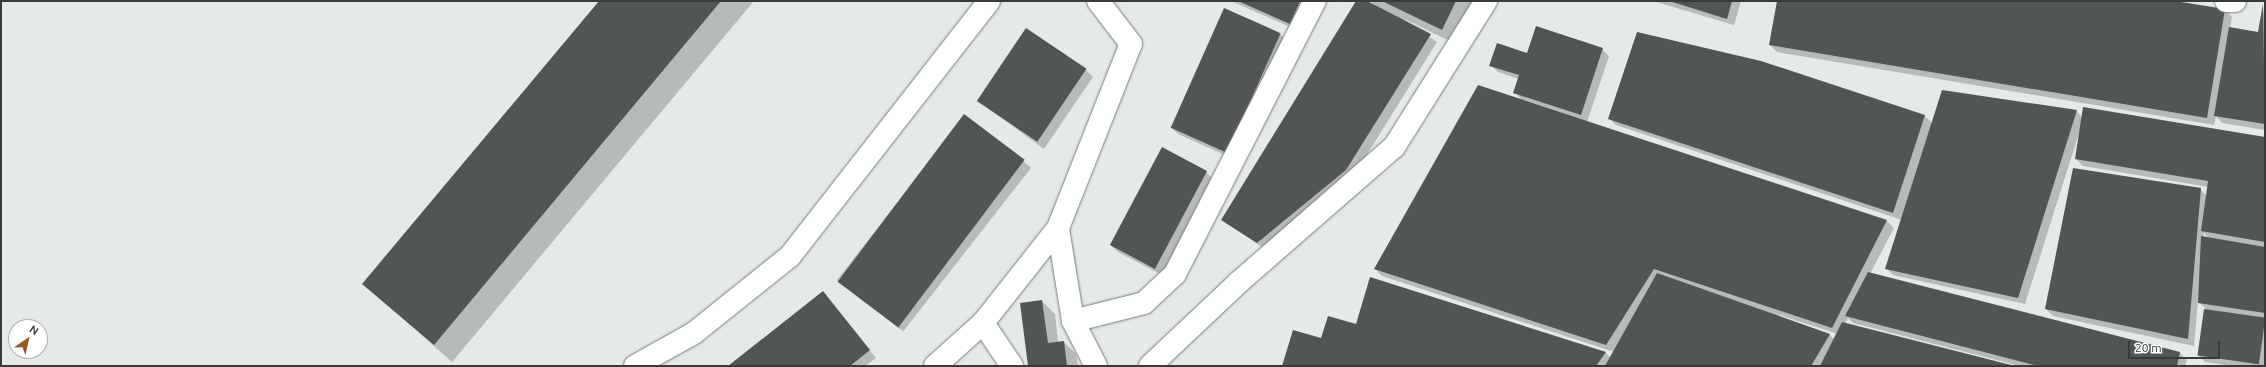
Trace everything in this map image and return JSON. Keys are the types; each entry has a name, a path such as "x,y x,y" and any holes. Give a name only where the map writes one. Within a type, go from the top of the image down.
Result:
{"street":[{"path":"635,366 694,333 790,256 989,1"},
{"path":"935,366 983,323 1058,228 1131,44 1098,1"},
{"path":"1073,321 1144,303 1175,274 1315,1"},
{"path":"1150,366 1239,282 1394,147 1486,1"},
{"path":"2226,1 2234,1"},
{"path":"1058,228 1073,321 1096,366"},
{"path":"983,323 1012,366"}],"building":[{"path":"599,1 721,1 434,345 362,284"},
{"path":"1238,1 1300,1 1290,24"},
{"path":"1356,1 1367,1 1431,34 1346,170 1257,243 1221,220"},
{"path":"1382,1 1456,1 1442,30"},
{"path":"1669,1 1732,1 1727,19"},
{"path":"1777,1 2175,1 2225,9 2207,118 1769,45"},
{"path":"2263,4 2265,124 2214,116 2229,27 2258,32"},
{"path":"1224,8 1281,33 1227,153 1171,128"},
{"path":"1536,26 1603,48 1581,115 1513,93 1519,75 1489,66 1497,43 1527,53"},
{"path":"1026,28 1087,69 1037,142 977,101"},
{"path":"1637,32 1761,61 1925,115 1893,213 1608,119"},
{"path":"1478,85 1887,220 1832,328 1654,269 1606,345 1374,269"},
{"path":"1942,90 2077,110 2018,298 1885,269"},
{"path":"2083,107 2265,137 2265,242 2201,231 2208,181 2075,159"},
{"path":"964,114 1025,160 898,327 838,282"},
{"path":"1162,147 1207,171 1155,269 1110,245"},
{"path":"2073,168 2201,188 2188,339 2045,309"},
{"path":"2201,236 2265,247 2265,313 2198,303"},
{"path":"1868,272 2180,352 2177,366 2038,366 1845,316"},
{"path":"1657,273 1830,334 1811,366 1605,366"},
{"path":"1370,277 1606,352 1596,366 1282,366 1293,330 1321,338 1328,316 1356,324"},
{"path":"823,291 870,350 850,366 728,366"},
{"path":"1042,300 1048,343 1064,341 1067,366 1028,366 1020,303"},
{"path":"2204,309 2265,318 2259,364 2197,356"},
{"path":"1842,322 2011,365 2011,366 1820,366"}]}
